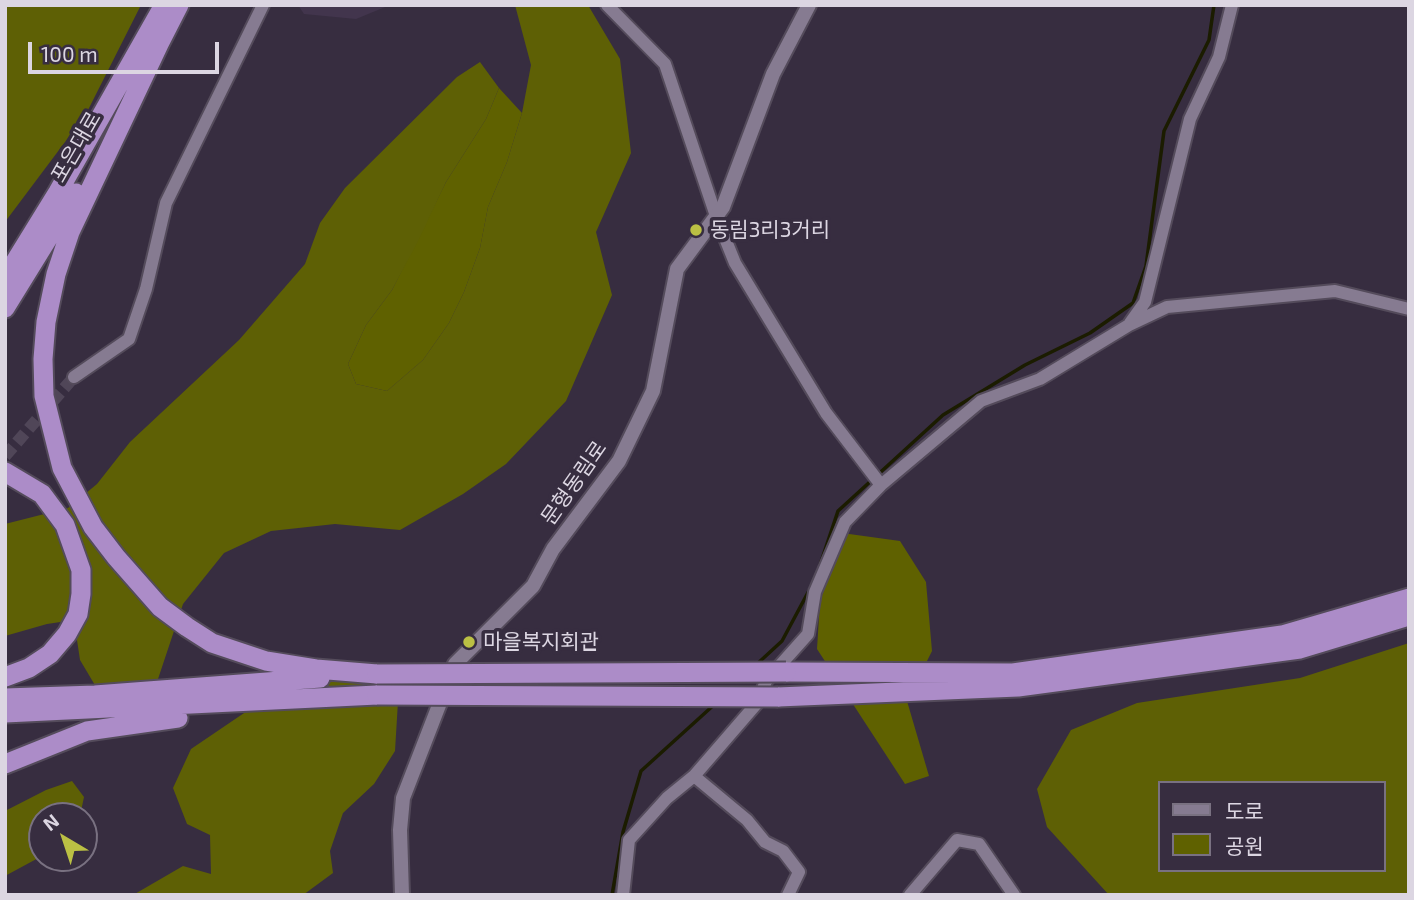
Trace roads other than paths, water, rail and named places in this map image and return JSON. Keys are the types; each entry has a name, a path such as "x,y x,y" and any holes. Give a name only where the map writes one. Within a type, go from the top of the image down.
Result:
{"highway":[{"name":"포은대로","path":"5,278 58,192 164,5"},
{"name":"포은대로","path":"5,308 95,163 179,5"},
{"path":"161,40 70,232 56,274 46,322 44,396 62,468 93,527 116,557 141,587 187,627 212,643 266,661 316,669 377,674"},
{"path":"5,261 58,192"},
{"path":"5,472 42,494 53,507 75,547 81,570 78,614 67,634 50,654 29,668 5,677"},
{"path":"5,698 95,695 377,674 1013,673 1282,635 1409,598"},
{"path":"5,713 297,701 377,695 778,697 1018,687 1300,649 1409,616"},
{"path":"5,764 30,751 87,731 297,701"}],"street":[{"path":"74,377 128,339 146,289 166,203 263,5"},
{"path":"607,5 665,64 716,216 735,263 819,402 881,485"},
{"name":"문형동림로","path":"402,895 400,830 403,798 455,664 533,586 553,549 619,461 653,391 677,269 723,207 773,74 809,5"},
{"path":"1129,325 1145,302 1191,119 1219,57 1232,5"},
{"path":"623,895 629,840 667,798 694,776 758,702 766,681 808,634 815,592 845,523 881,485 981,401 1040,379 1129,325 1167,307 1335,291 1409,309"},
{"path":"694,776 747,820 765,842 783,851 799,872 788,895"},
{"path":"910,895 957,840 979,844 1014,895"}],"waterway":[{"path":"820,565 838,511 943,415 1025,365 1090,333 1133,303 1146,266 1164,131 1209,40 1214,5"},
{"path":"757,664 782,641 812,585"},
{"path":"612,895 623,832 641,771 716,703"}],"tunnel":[{"path":"5,456 74,377"}],"place":[{"name":"동림3리3거리","path":"696,230"},
{"name":"마을복지회관","path":"469,642"}]}
